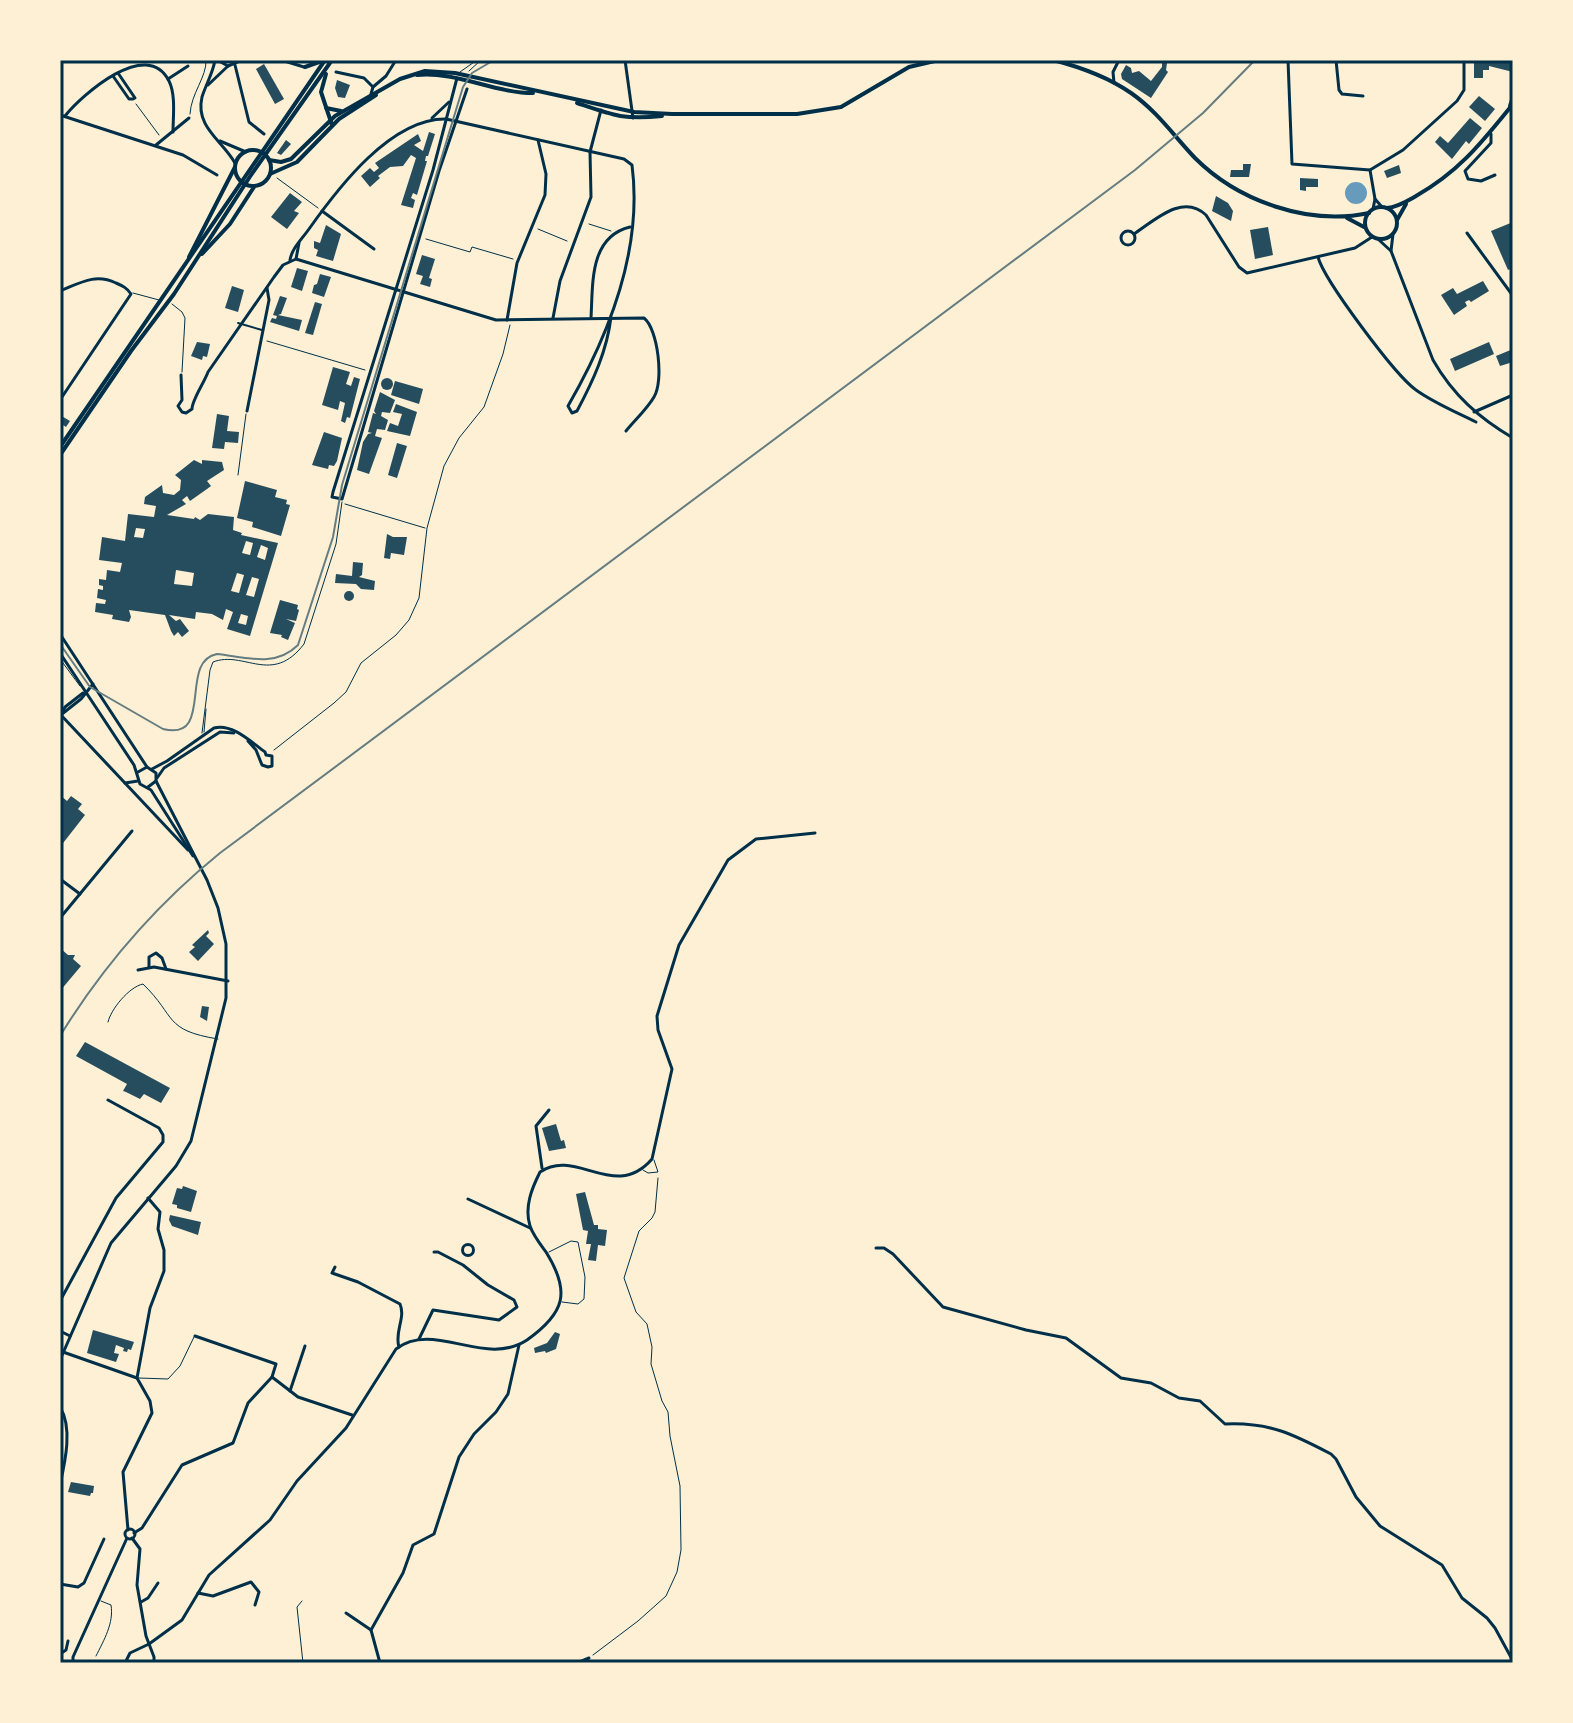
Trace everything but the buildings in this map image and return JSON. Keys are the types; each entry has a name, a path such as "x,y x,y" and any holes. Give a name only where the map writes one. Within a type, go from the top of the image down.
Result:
{"main road":[{"path":"305,67 325,60"},
{"path":"60,447 325,60"},
{"path":"332,60 321,85 332,122"},
{"path":"60,455 174,294 251,175 332,60"},
{"path":"235,165 238,179 251,186 264,183 270,174 297,162 341,111 417,75 469,76 598,108 634,112 819,113 854,101 909,67 939,60"},
{"path":"1053,60 1079,65 1114,83 1146,105 1212,174 1254,199 1312,214 1345,217 1411,199"},
{"path":"458,76 467,82 576,102 633,118 672,114"},
{"path":"184,268 235,165 246,152 257,150 269,159 281,162 291,159 332,122 372,96"},
{"path":"1345,217 1379,240 1393,234 1403,207 1455,170 1491,134 1511,106 1513,97"},
{"path":"326,108 341,111"},
{"path":"269,159 270,174"},
{"path":"195,261 230,224 251,186"},
{"path":"1384,208 1397,220"},
{"path":"1365,228 1371,211"}],"street":[{"path":"143,66 144,60"},
{"path":"235,165 205,125 202,112 205,88 216,60 228,66 242,60"},
{"path":"281,60 305,67"},
{"path":"372,96 373,87 396,60"},
{"path":"625,60 633,118"},
{"path":"1114,83 1113,72 1119,60"},
{"path":"1288,60 1292,164 1370,170 1403,150 1457,101 1464,90 1464,60"},
{"path":"1336,60 1342,94 1363,96"},
{"path":"235,65 249,122 264,134"},
{"path":"62,115 118,72 143,66 160,71 168,79 172,88 173,132"},
{"path":"168,79 188,66"},
{"path":"205,88 228,66"},
{"path":"113,76 129,99 135,98 118,72"},
{"path":"336,72 364,78 373,87"},
{"path":"458,76 448,119 333,492 333,498 343,502 445,151 467,89"},
{"path":"290,260 292,251 321,210 371,155 408,129 431,119 443,110 453,95"},
{"path":"553,318 560,281 591,197 590,152 598,108"},
{"path":"62,115 183,155 217,175"},
{"path":"156,145 189,118"},
{"path":"431,119 448,119 624,159 633,167 632,227 623,277 603,357 577,411 572,413 568,406 611,317"},
{"path":"1491,134 1491,143 1465,171 1468,179 1481,181 1495,175"},
{"path":"213,137 246,152"},
{"path":"509,321 517,263 545,195 546,174 538,140"},
{"path":"1370,170 1375,199 1371,211"},
{"path":"1375,199 1384,208"},
{"path":"1134,234 1174,209 1191,206 1200,209 1239,267 1247,273 1361,247 1372,237"},
{"path":"321,210 374,249"},
{"path":"591,318 593,275 601,250 615,232 632,227"},
{"path":"1467,233 1513,296"},
{"path":"1391,251 1393,234"},
{"path":"1379,240 1391,251 1433,360 1453,391 1474,412 1513,438"},
{"path":"296,259 299,243"},
{"path":"1318,257 1322,268 1395,371 1413,389 1476,422"},
{"path":"181,375 182,400 178,406 184,413 192,409 192,402 204,386 208,372 240,323 283,265 296,259 496,320 640,317 650,323 659,372 655,396 626,431"},
{"path":"60,291 97,277 120,285 131,293 60,400"},
{"path":"247,411 269,300 267,288"},
{"path":"240,323 262,330"},
{"path":"1474,412 1513,395"},
{"path":"182,400 192,402"},
{"path":"60,634 116,723 150,768 197,863"},
{"path":"60,653 138,773 138,781 148,787 203,872 222,920 228,981 218,1039 191,1141 176,1166 111,1243 60,1360"},
{"path":"60,715 69,711 93,684"},
{"path":"60,715 65,707 86,691"},
{"path":"60,704 65,707"},
{"path":"60,715 188,850"},
{"path":"138,773 222,726 238,734 268,753 273,758 272,766 264,766 248,741"},
{"path":"148,787 164,768 220,732 238,734"},
{"path":"201,744 202,737"},
{"path":"261,759 268,753"},
{"path":"125,783 138,781"},
{"path":"60,918 132,831"},
{"path":"542,1170 557,1165 626,1177 643,1170 652,1159 672,1069 658,1030 657,1016 679,945 728,860 756,839 815,833"},
{"path":"60,879 80,894"},
{"path":"149,967 149,957 156,953 162,958 166,969"},
{"path":"138,970 149,967 166,969 228,981"},
{"path":"60,1301 116,1198 163,1142 159,1128 108,1100"},
{"path":"125,1663 130,1653 149,1644 182,1620 212,1572 270,1520 297,1481 341,1435 399,1347 419,1339 487,1351 519,1345 549,1322 562,1302 560,1283 530,1228 528,1206 534,1183 542,1170 536,1126 549,1110"},
{"path":"73,1663 127,1538 123,1472 152,1413 150,1401 137,1378 150,1308 163,1279 165,1263 158,1229 160,1212 148,1198"},
{"path":"468,1199 530,1228"},
{"path":"876,1248 884,1248 893,1254 943,1307 1066,1338 1121,1378 1151,1383 1179,1398 1200,1401 1225,1424 1246,1423 1276,1428 1331,1454 1356,1497 1380,1526 1442,1565 1462,1598 1495,1628 1513,1661"},
{"path":"419,1339 433,1310 499,1320 517,1307 514,1300 463,1265 434,1252"},
{"path":"463,1265 466,1256"},
{"path":"335,1267 332,1273 358,1282 400,1304 403,1311 397,1341 399,1347"},
{"path":"60,1331 70,1336"},
{"path":"132,1538 142,1528 182,1465 233,1443 248,1403 272,1377 276,1364 195,1336"},
{"path":"371,1630 403,1573 413,1545 434,1534 459,1457 508,1394 519,1345"},
{"path":"290,1391 305,1346"},
{"path":"63,1352 137,1378"},
{"path":"272,1377 298,1397 354,1415"},
{"path":"60,1407 64,1415 66,1447 60,1485"},
{"path":"128,1530 134,1533"},
{"path":"127,1538 132,1538"},
{"path":"132,1538 140,1549 137,1585 154,1663"},
{"path":"60,1584 78,1587 84,1583 104,1539"},
{"path":"198,1593 213,1596 251,1582 259,1592 255,1605"},
{"path":"141,1602 148,1598 158,1583"},
{"path":"346,1613 371,1630 380,1663"},
{"path":"60,1654 66,1650 68,1641"},
{"path":"577,1663 589,1658"},
{"path":"544,1663 568,1663"}],"lane":[{"path":"458,76 469,63 477,60"},
{"path":"467,89 471,68 481,60"},
{"path":"131,293 178,307 185,318 181,375"},
{"path":"238,475 247,411"},
{"path":"202,737 213,662 221,659 277,664 288,659 304,644 336,544 343,502"},
{"path":"60,659 74,681 86,691"},
{"path":"108,1022 112,1012 140,984 184,1032 218,1039"},
{"path":"643,1170 658,1172 652,1159"},
{"path":"546,1253 571,1241 578,1242 585,1277 584,1299 578,1304 562,1302"},
{"path":"137,1378 168,1379 180,1366 195,1336"},
{"path":"96,1656 113,1611 111,1605 99,1600"},
{"path":"302,1601 297,1607 303,1663"}],"path":[{"path":"189,118 191,100 205,70 206,60"},
{"path":"133,99 163,141"},
{"path":"270,174 321,210"},
{"path":"586,224 613,232"},
{"path":"536,228 573,244"},
{"path":"425,239 470,252 472,247 516,260"},
{"path":"268,753 346,692 361,663 396,635 409,620 419,598 427,528 444,466 459,438 484,407 503,354 509,321"},
{"path":"260,339 369,372"},
{"path":"343,502 427,528"},
{"path":"589,1658 666,1596 677,1572 681,1550 680,1486 668,1412 651,1364 652,1347 647,1324 636,1312 624,1278 639,1231 655,1212 658,1172"}],"water":[{"path":"1356,182 1364,185 1367,193 1364,201 1356,204 1348,201 1345,193 1348,185"}],"tram line":[{"path":"60,644 90,687 163,729 179,730 188,724 193,713 199,670 206,660 217,654 270,659 280,657 298,645 333,537 342,485 463,87 472,73 494,60"}],"railway":[{"path":"60,1036 94,985 132,938 174,894 220,853 1135,170 1203,113 1255,60"}]}
